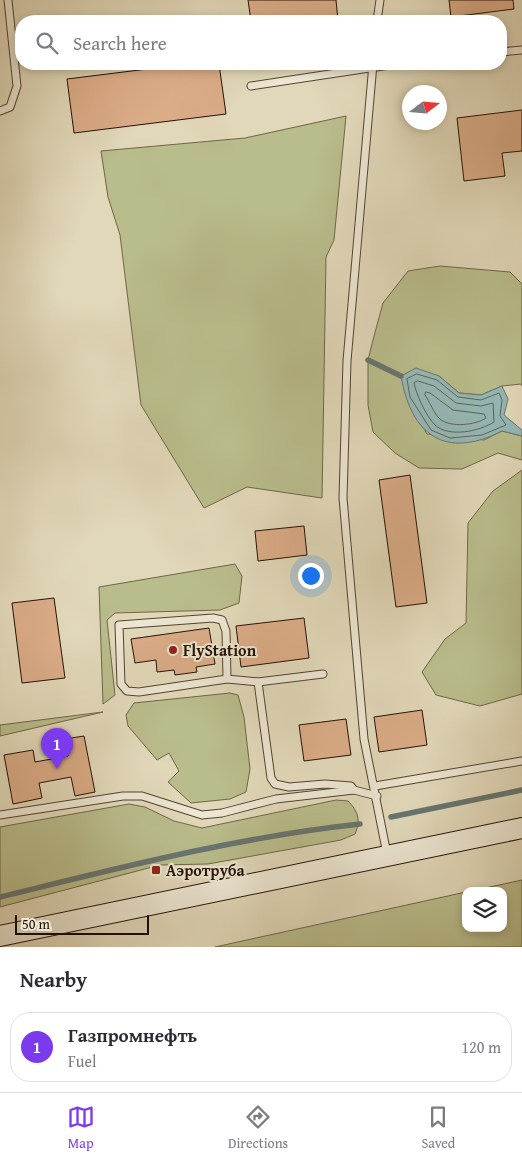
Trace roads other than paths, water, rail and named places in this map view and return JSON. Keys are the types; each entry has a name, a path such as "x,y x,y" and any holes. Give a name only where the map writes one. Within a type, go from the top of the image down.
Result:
{"main road":[{"path":"0,936 522,828"}],"lane":[{"path":"8,0 15,67"},
{"path":"379,15 380,0"},
{"path":"507,51 522,50"},
{"path":"0,111 10,107 17,86 15,70"},
{"path":"252,86 343,70"},
{"path":"372,70 348,361 343,498 364,739 377,796 387,855"},
{"path":"227,679 226,631 222,620 213,618 119,625 121,684 126,691 139,692 227,679 258,682 323,674"},
{"path":"258,682 271,778 276,799"},
{"path":"375,786 522,761"},
{"path":"271,778 282,787 325,784 351,786 354,790"},
{"path":"0,815 123,796 142,796 165,802 191,814 210,815 276,799 354,790 377,796"}],"water":[{"path":"416,368 439,376 459,393 481,395 502,386 508,399 504,415 522,430 522,436 502,431 482,439 464,443 448,442 434,437 422,427 413,414 406,396 401,376"}],"waterway":[{"path":"368,360 401,376"},
{"path":"391,817 522,790"},
{"path":"0,897 179,854 269,837 360,824"}],"place":[{"name":"FlyStation","path":"173,650"},
{"name":"Газпромнефть","path":"57,769"},
{"name":"Аэротруба","path":"156,870"}]}
